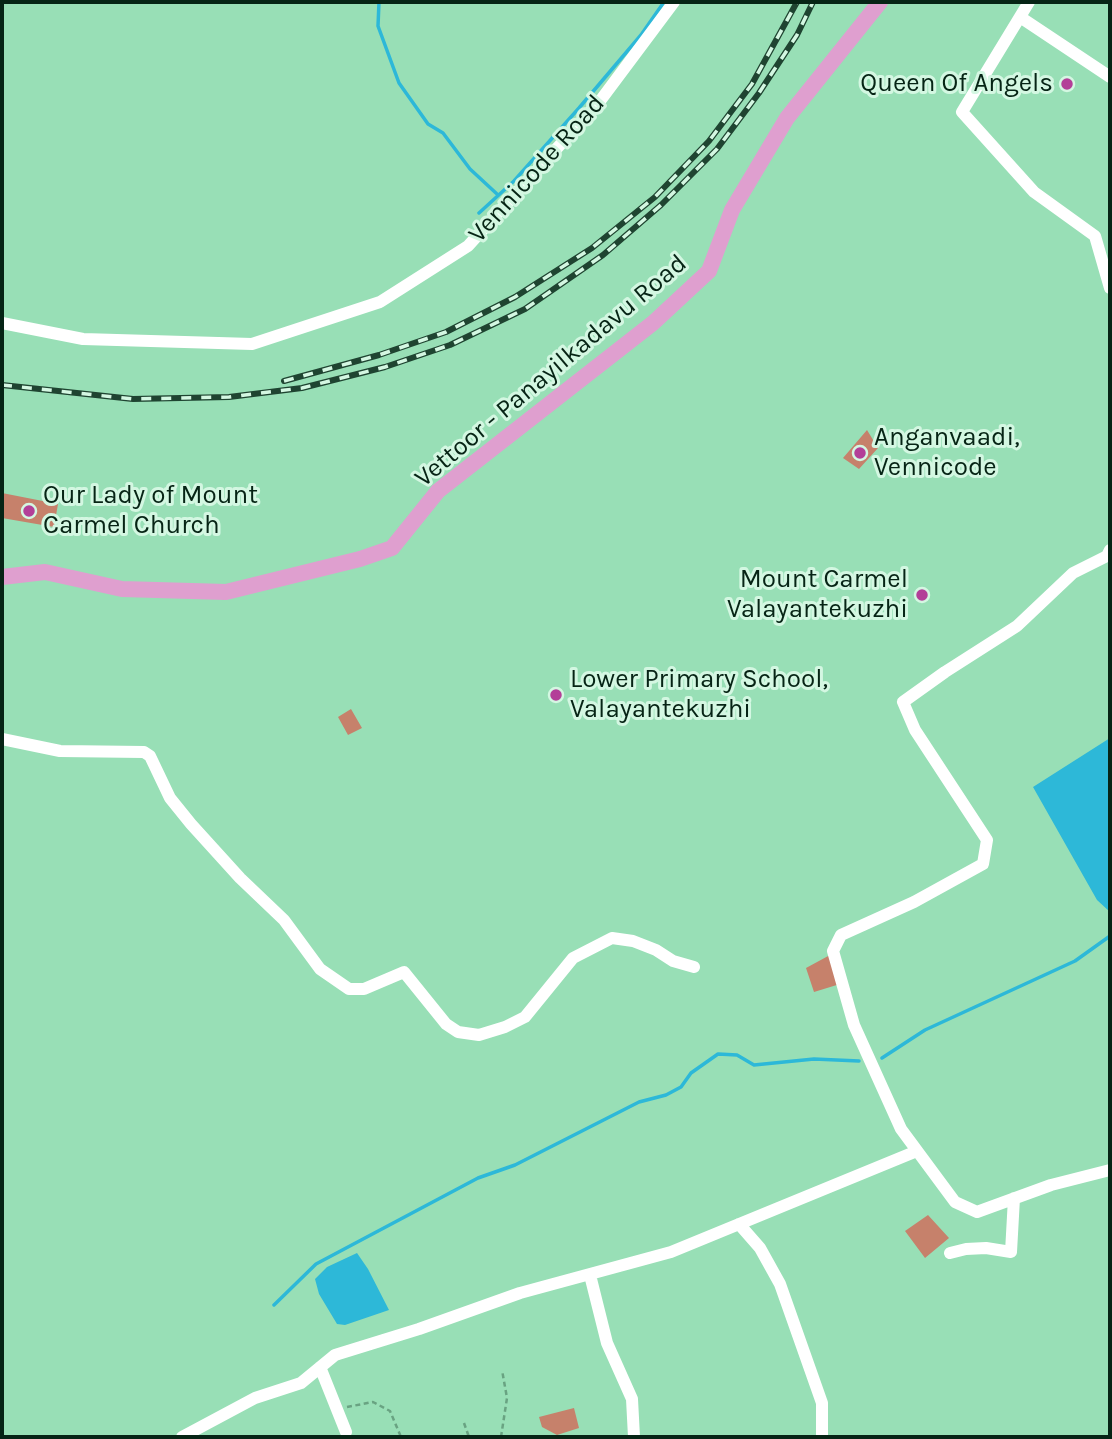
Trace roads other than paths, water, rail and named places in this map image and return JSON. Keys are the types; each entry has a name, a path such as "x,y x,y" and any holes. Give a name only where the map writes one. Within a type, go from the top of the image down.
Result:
{"main road":[{"name":"Vettoor - Panayilkadavu Road","path":"2,577 45,572 122,589 226,592 360,559 392,548 438,491 653,323 709,271 732,210 787,118 880,2"}],"street":[{"name":"Vennicode Road","path":"2,323 83,339 252,344 380,302 468,246 600,101 674,2"},
{"path":"1029,2 962,112 1034,192 1095,236 1110,288"},
{"path":"1020,17 1110,77"},
{"path":"1110,550 1107,556 1073,573 1017,626 945,671 903,702 915,730 987,841 983,864 914,902 841,935 833,951 854,1025 901,1129 955,1202 977,1212 1051,1185 1110,1170"},
{"path":"2,739 60,751 144,752 150,756 170,799 240,878 284,920 320,969 349,989 364,989 404,972 446,1024 458,1032 479,1035 505,1027 524,1017 573,958 611,938 645,946 673,961 694,967"},
{"path":"182,1437 255,1398 301,1383 335,1355 520,1293 671,1252 917,1151"},
{"path":"950,1253 986,1248 1011,1252 1014,1198"},
{"path":"739,1224 760,1248 779,1284 822,1404 822,1437"},
{"path":"590,1275 607,1343 632,1399 634,1437"},
{"path":"320,1367 346,1433"}],"water":[{"path":"1110,738 1110,912 1097,900 1033,787"},
{"path":"357,1253 389,1310 345,1325 337,1324 319,1294 315,1279 327,1267"}],"waterway":[{"path":"379,2 378,26 399,83 428,124 443,133 470,169 497,194"},
{"path":"479,213 514,181 579,108 641,35 664,2"},
{"path":"882,1058 925,1030 1075,961 1110,936"},
{"path":"274,1305 316,1264 478,1178 515,1165 639,1102 666,1095 681,1087 691,1073 718,1054 737,1055 754,1065 814,1059 859,1061"}],"railway":[{"path":"284,381 379,355 446,332 515,297 592,248 655,197 709,141 752,84 797,2"},
{"path":"2,385 133,399 229,397 302,388 385,367 450,345 525,309 603,255 661,205 717,149 759,93 797,35 813,2"}],"place":[{"name":"Queen Of Angels","path":"1067,84"},
{"name":"Anganvaadi, Vennicode","path":"860,453"},
{"name":"Our Lady of Mount Carmel Church","path":"29,511"},
{"name":"Mount Carmel Valayantekuzhi","path":"922,595"},
{"name":"Lower Primary School, Valayantekuzhi","path":"556,695"}]}
